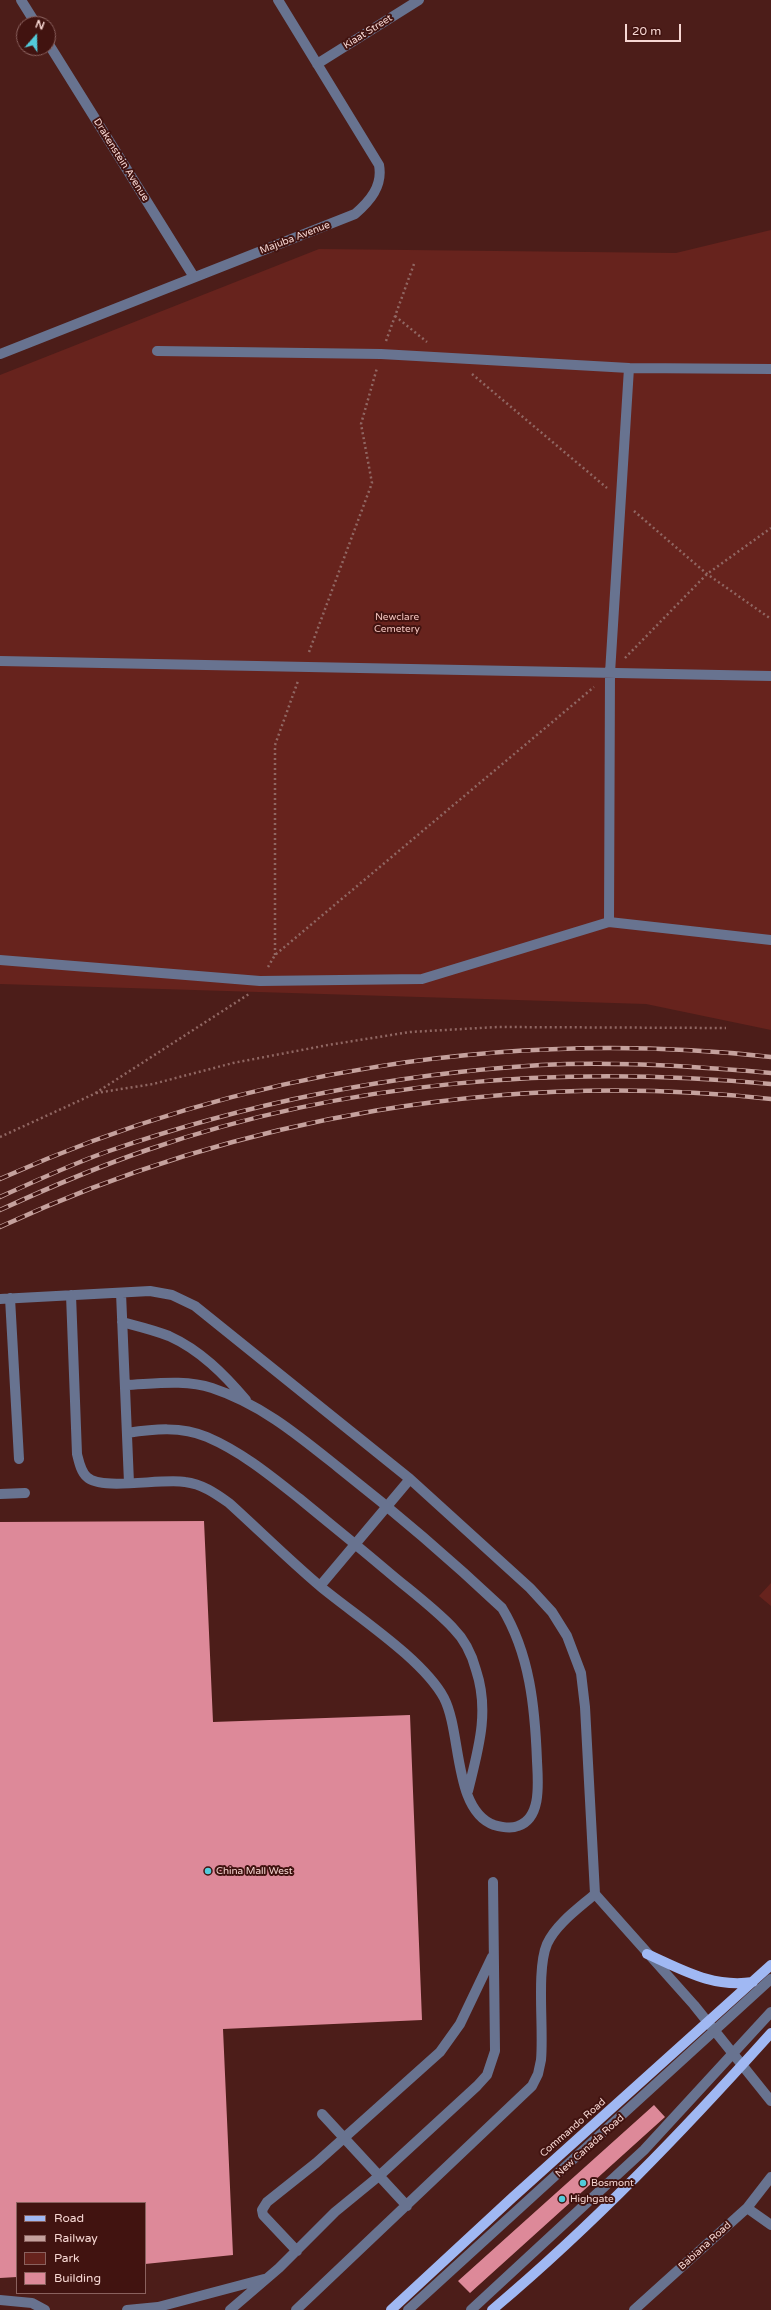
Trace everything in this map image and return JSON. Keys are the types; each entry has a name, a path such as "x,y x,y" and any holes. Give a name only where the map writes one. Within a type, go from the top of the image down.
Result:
{"main road":[{"path":"647,1954 714,1982 737,1984 753,1982"},
{"name":"Commando Road","path":"391,2310 512,2198 771,1965"},
{"path":"492,2310 581,2231 720,2091 771,2033"}],"street":[{"path":"21,0 31,16"},
{"name":"Majuba Avenue","path":"0,354 355,214 373,196 379,183 379,164 278,0"},
{"name":"Kiaat Street","path":"317,64 419,0"},
{"name":"Drakenstein Avenue","path":"56,56 194,277"},
{"path":"157,351 381,354 629,368 771,369"},
{"path":"609,922 610,673 622,500 629,368"},
{"path":"0,661 771,676"},
{"path":"0,960 260,981 422,979 609,922 771,940"},
{"path":"19,1459 5,1299 150,1291 172,1295 195,1306 410,1479 530,1588 552,1612 567,1636 581,1673 585,1707 595,1894 716,2032 771,2101"},
{"path":"121,1293 129,1483"},
{"path":"71,1295 77,1454 81,1468 86,1477 95,1482 184,1482 214,1492 229,1503 320,1586 412,1660 433,1681 444,1699 452,1722 468,1795 474,1810 486,1822 501,1827 517,1827 528,1821 534,1811 537,1798 537,1763 533,1699 523,1653 513,1626 502,1608 388,1505 290,1428 248,1401 210,1388 175,1383 125,1385"},
{"path":"122,1322 168,1336 196,1351 226,1376 248,1401"},
{"path":"127,1433 156,1428 184,1430 206,1436 232,1449 276,1480 355,1544 453,1628 466,1646 477,1670 484,1708 482,1735 468,1795"},
{"path":"320,1586 410,1479"},
{"path":"0,1494 25,1493"},
{"path":"230,2310 297,2251 335,2212 379,2176 487,2075 495,2051 493,1882"},
{"path":"296,2310 532,2086 538,2074 541,2060 542,1961 547,1944 556,1930 595,1894"},
{"path":"297,2251 263,2215 262,2210 267,2202 344,2138 440,2052 460,2024 494,1953"},
{"name":"New Canada Road","path":"408,2310 716,2032 771,1979"},
{"path":"471,2310 644,2150 732,2051 771,2012"},
{"path":"322,2114 406,2206"},
{"name":"Babiana Road","path":"634,2310 747,2208 771,2177"},
{"path":"747,2208 771,2225"},
{"path":"126,2310 158,2309 266,2278"},
{"path":"1,2304 32,2303 45,2310"}],"path":[{"path":"275,955 275,745 372,483 361,424 381,354 414,264"},
{"path":"395,316 446,357 479,380 622,500 707,574 771,619"},
{"path":"0,1137 94,1094 247,996 260,981 275,955 610,673 707,574 771,528"},
{"path":"94,1094 153,1084 262,1057 410,1032 497,1028 726,1028"}],"green space":[{"name":"Newclare Cemetery","path":"771,230 771,1030 646,1004 0,984 0,375 319,249 676,253"},
{"path":"771,1583 771,1606 759,1596"}],"building":[{"name":"China Mall West","path":"204,1521 213,1722 410,1715 422,2020 223,2029 233,2255 146,2264 146,2202 16,2202 16,2277 0,2278 0,1522"},
{"name":"Highgate","path":"654,2105 665,2117 470,2293 458,2281"}],"railway":[{"path":"0,1179 91,1142 185,1110 280,1085 377,1067 475,1054 574,1049 672,1049 771,1057"},
{"path":"0,1197 53,1173 106,1152 212,1119 266,1105 375,1084 485,1069 570,1064 656,1065 771,1073"},
{"path":"0,1210 110,1163 147,1150 222,1127 299,1108 377,1094 455,1084 534,1078 613,1076 692,1078 771,1084"},
{"path":"0,1227 91,1188 184,1156 280,1130 376,1110 474,1097 573,1091 672,1092 771,1099"}],"place":[{"name":"China Mall West","path":"208,1871"},
{"name":"Bosmont","path":"583,2183"},
{"name":"Highgate","path":"562,2199"}]}
